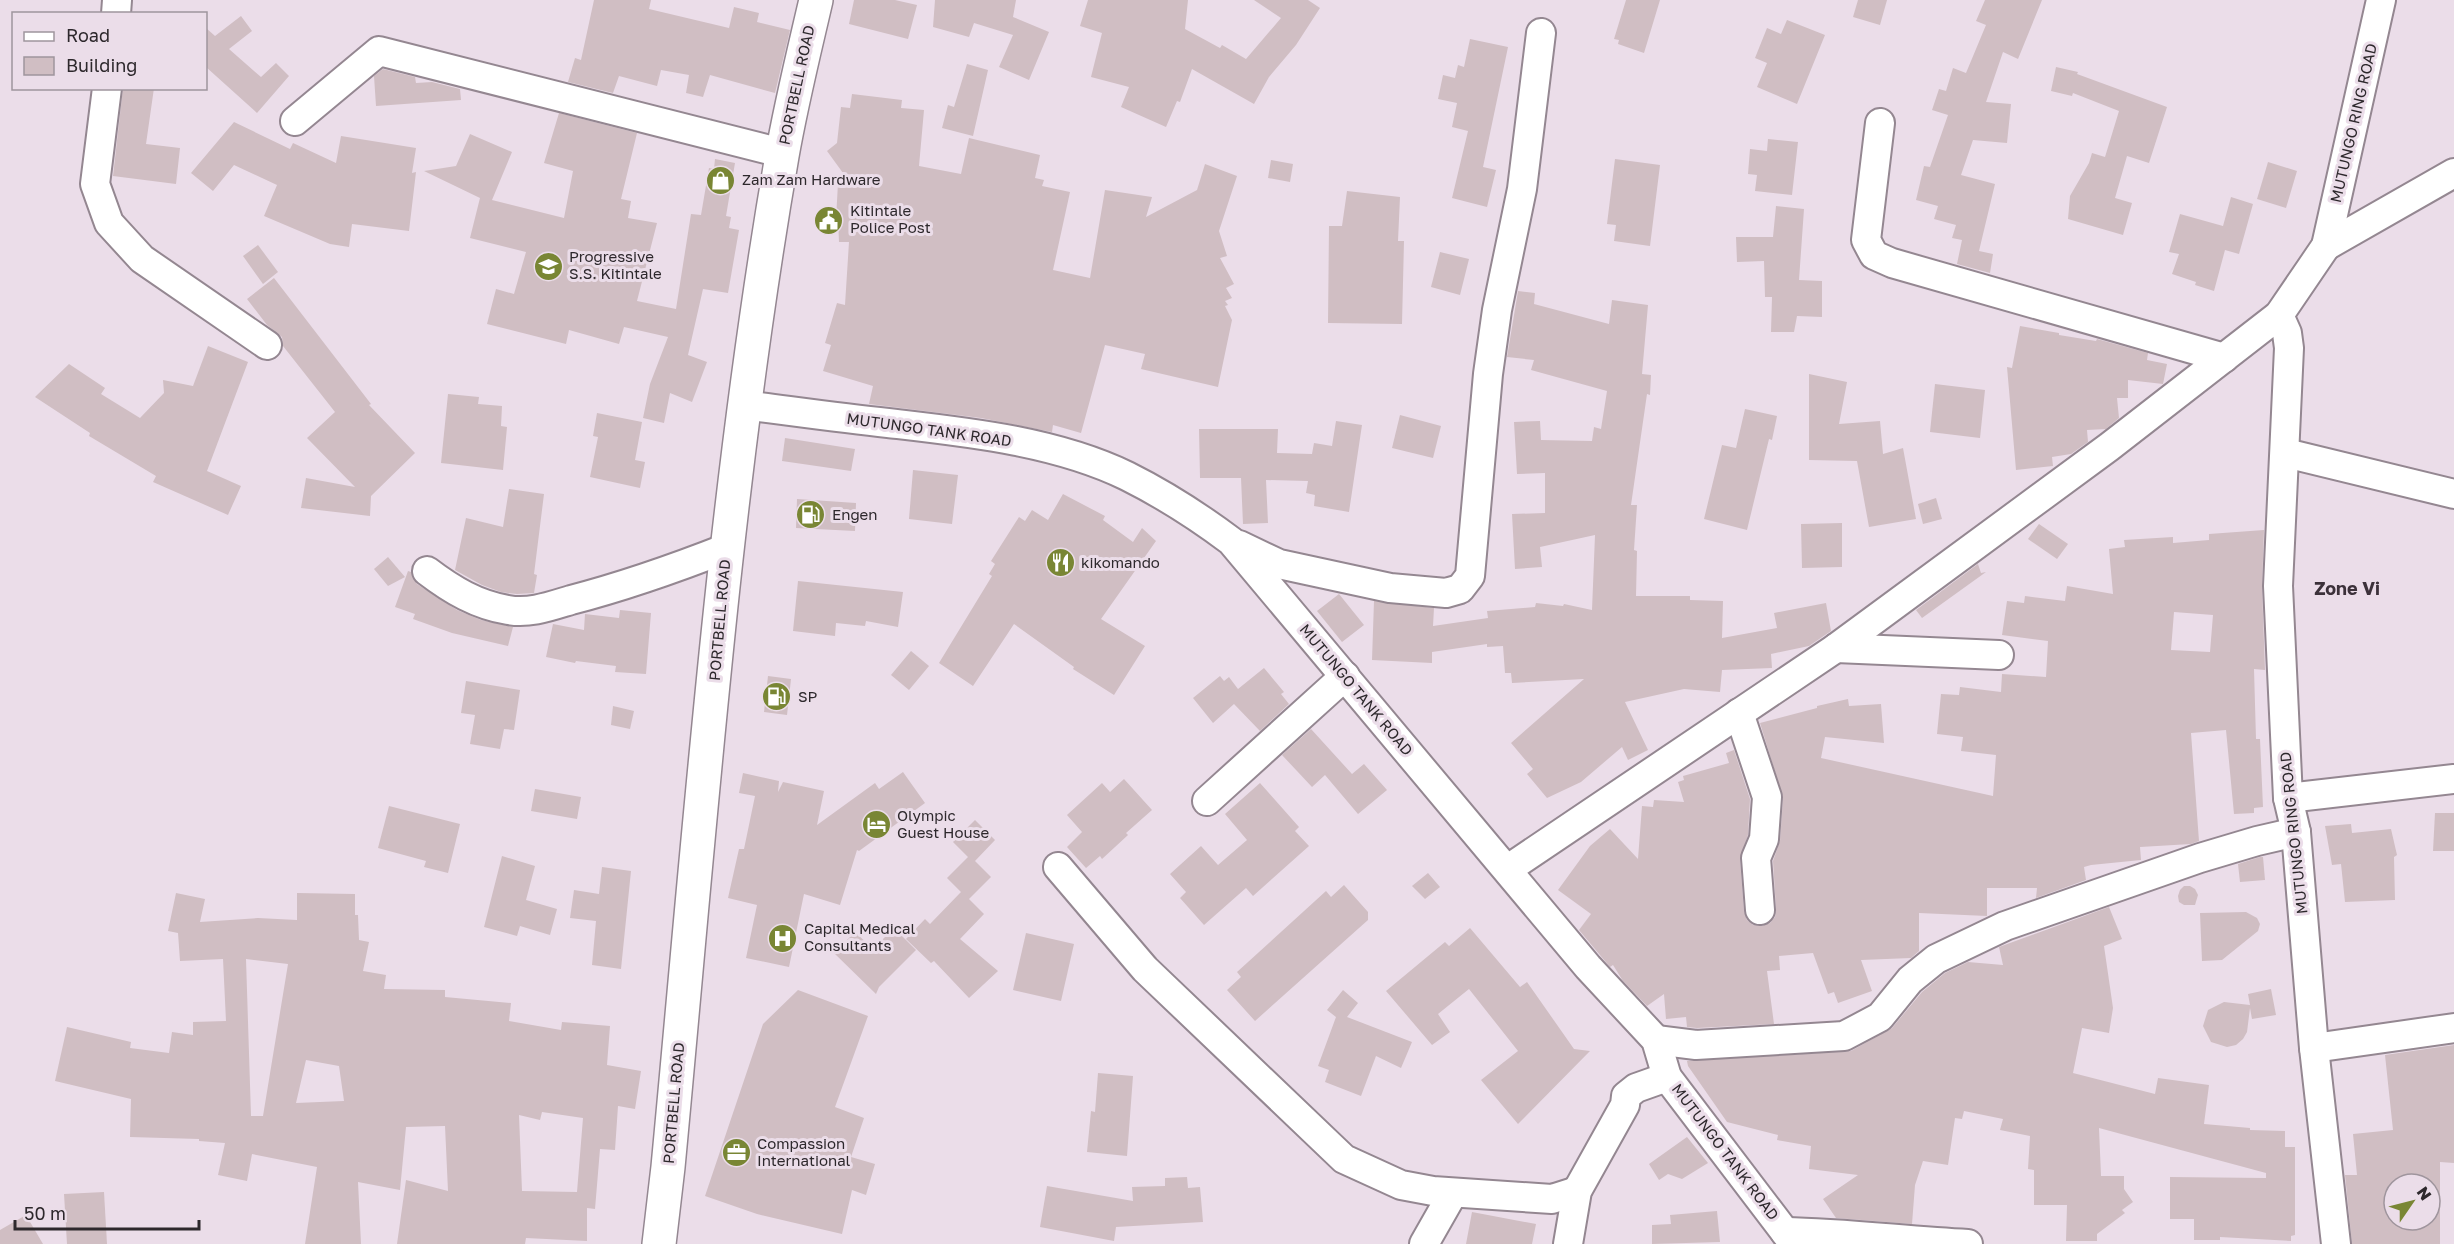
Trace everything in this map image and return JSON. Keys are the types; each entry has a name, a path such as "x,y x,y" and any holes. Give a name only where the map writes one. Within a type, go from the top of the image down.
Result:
{"main road":[{"name":"PORTBELL ROAD","path":"659,1244 669,1167 727,548 743,405 782,153 816,0"}],"street":[{"name":"MUTUNGO RING ROAD","path":"2326,246 2381,0"},
{"path":"1231,542 1279,564 1390,588 1446,593 1460,589 1470,576 1488,374 1497,310 1522,189 1541,33"},
{"path":"295,121 379,51 782,153"},
{"path":"107,90 95,184 110,223 142,259 267,345"},
{"path":"1880,123 1866,240 1874,255 1892,263 2224,358"},
{"path":"1508,869 1836,648 2109,447 2278,315 2326,246 2454,173"},
{"name":"MUTUNGO RING ROAD","path":"2278,315 2288,333 2289,348 2286,453 2278,586 2288,798 2296,832 2314,1048 2336,1244"},
{"name":"MUTUNGO TANK ROAD","path":"743,405 955,431 1015,441 1081,459 1126,476 1207,523 1231,542 1508,869 1588,968 1656,1040 1667,1077 1790,1238"},
{"path":"2286,453 2454,494"},
{"path":"427,572 460,595 470,599 510,611 533,610 656,576 727,548"},
{"path":"1836,648 1999,655"},
{"path":"1208,801 1345,676"},
{"path":"1739,713 1767,797 1764,839 1756,858 1760,910"},
{"path":"2288,798 2454,779"},
{"path":"1656,1040 1696,1045 1844,1036 1880,1017 1910,980 1936,959 2005,926 2200,858 2296,832"},
{"path":"1058,867 1145,969 1344,1159 1401,1185 1453,1193 1552,1199 1577,1191"},
{"path":"2314,1048 2454,1028"},
{"path":"1568,1244 1577,1191 1626,1105 1626,1096 1636,1088 1667,1077"},
{"path":"1424,1244 1453,1193"},
{"path":"1790,1238 1825,1233 1901,1241 1968,1244"}],"building":[{"path":"594,0 651,0 649,9 729,28 734,7 759,13 757,22 790,30 775,93 710,75 703,97 686,93 689,75 661,70 657,86 619,76 613,93 568,82 575,58 581,60"},
{"path":"854,0 895,0 917,5 908,39 849,24"},
{"path":"935,0 1016,0 1013,17 1049,32 1029,80 999,67 1013,35 974,23 969,37 933,27"},
{"path":"1088,0 1188,0 1185,29 1220,48 1222,45 1246,59 1281,18 1254,0 1308,0 1320,8 1296,45 1269,77 1254,104 1192,69 1180,102 1177,101 1166,127 1121,107 1129,87 1091,77 1102,33 1080,26"},
{"path":"1626,0 1660,0 1644,53 1618,44 1619,40 1614,39"},
{"path":"1858,0 1887,0 1880,25 1853,17"},
{"path":"1985,0 2042,0 2018,59 2003,52 1986,102 2011,104 2007,143 1973,140 1961,175 1995,184 1979,251 1993,254 1990,273 1957,264 1962,240 1952,238 1956,225 1934,219 1938,206 1916,200 1924,166 1930,167 1948,115 1932,110 1939,89 1946,91 1953,68 1966,73 1986,25 1976,21"},
{"path":"241,16 252,31 229,49 261,77 276,63 289,76 257,113 207,68 207,29 215,36"},
{"path":"1787,20 1825,35 1797,104 1757,87 1767,63 1755,58 1767,28 1781,34"},
{"path":"1470,39 1508,47 1483,167 1496,170 1487,207 1452,198 1468,131 1452,127 1457,103 1438,99 1443,75 1455,78 1458,65 1464,67"},
{"path":"967,64 988,70 973,136 942,128 948,105 954,107"},
{"path":"2056,67 2078,72 2077,74 2167,107 2149,163 2127,156 2115,198 2132,203 2123,235 2068,219 2070,196 2089,163 2092,153 2105,157 2119,111 2073,93 2072,96 2051,91"},
{"path":"383,69 415,77 416,83 432,82 460,89 461,100 376,106 374,76"},
{"path":"123,90 154,90 146,144 180,148 176,184 113,176"},
{"path":"852,94 902,100 901,108 924,110 919,166 961,174 969,138 1040,155 1035,178 1044,180 1042,186 1070,192 1053,270 1090,278 1105,190 1152,197 1146,217 1197,190 1205,164 1237,176 1219,231 1227,256 1220,258 1234,284 1226,288 1232,298 1225,301 1228,305 1225,306 1232,320 1218,387 1141,369 1145,354 1105,345 1081,433 1053,425 1052,432 981,418 869,404 873,386 823,371 831,345 825,343 837,303 845,305 849,242 839,242 838,219 836,219 838,183 851,184 827,151 837,143 841,107 850,108"},
{"path":"559,113 637,133 621,199 631,201 628,218 657,223 637,301 676,309 691,214 701,215 709,168 714,169 715,159 735,163 726,216 731,217 729,228 739,230 728,293 703,289 688,355 707,362 692,402 670,393 664,423 643,418 650,384 668,337 624,327 619,344 569,330 566,344 487,324 496,289 514,294 526,252 470,238 480,198 424,171 456,166 470,134 512,152 492,200 564,218 573,171 544,163"},
{"path":"234,122 290,149 293,143 336,163 341,136 416,148 412,173 416,172 409,231 352,224 349,247 330,244 264,216 277,185 234,165 213,191 191,173"},
{"path":"1768,139 1798,142 1792,195 1755,191 1757,175 1748,174 1750,149 1767,151"},
{"path":"1615,159 1660,165 1650,246 1614,241 1616,225 1607,224"},
{"path":"1271,160 1293,164 1290,182 1268,178"},
{"path":"2268,162 2297,171 2286,208 2257,199"},
{"path":"1347,191 1400,197 1398,241 1404,241 1402,324 1328,323 1329,226 1342,226"},
{"path":"2231,197 2253,204 2239,254 2225,250 2214,291 2172,274 2179,254 2169,252 2180,214 2223,226"},
{"path":"1776,206 1804,209 1799,280 1822,281 1822,317 1797,316 1794,332 1771,332 1772,297 1765,297 1764,261 1737,262 1736,237 1773,237"},
{"path":"258,245 278,272 263,284 243,256"},
{"path":"1440,252 1469,259 1460,295 1431,287"},
{"path":"274,278 371,404 369,405 415,453 371,496 370,516 301,508 306,478 355,487 307,438 335,412 283,346 282,337 267,325 247,299"},
{"path":"1518,291 1535,293 1534,304 1609,324 1612,300 1648,305 1642,374 1651,375 1650,395 1647,394 1631,505 1637,505 1634,550 1637,551 1636,596 1690,596 1690,600 1723,601 1722,638 1777,628 1774,613 1826,603 1831,631 1809,646 1771,654 1772,668 1722,670 1720,692 1684,689 1625,702 1648,750 1628,760 1622,747 1581,782 1547,798 1527,774 1533,769 1511,743 1584,679 1512,683 1511,673 1505,673 1503,646 1487,647 1487,644 1432,652 1432,663 1372,660 1374,601 1434,608 1433,626 1488,618 1487,611 1535,607 1536,603 1563,606 1564,604 1592,610 1595,535 1540,547 1542,567 1515,569 1512,514 1545,513 1545,473 1517,474 1514,422 1540,421 1541,440 1592,441 1594,427 1601,429 1607,391 1531,370 1534,360 1507,357"},
{"path":"2020,326 2059,333 2059,335 2096,341 2097,339 2148,353 2147,360 2167,364 2163,384 2128,380 2128,398 2117,398 2119,418 2106,429 2087,430 2088,442 2071,454 2052,457 2053,466 2016,470 2007,367 2012,368"},
{"path":"208,346 248,362 207,471 241,486 228,515 153,482 156,476 89,436 90,433 35,397 69,364 105,388 101,394 140,418 164,393 163,380 193,386"},
{"path":"1809,374 1847,382 1839,424 1880,421 1883,454 1903,448 1916,519 1869,527 1857,461 1809,460"},
{"path":"1935,384 1985,390 1980,438 1930,432"},
{"path":"448,394 479,397 478,404 502,406 501,426 507,427 503,470 441,463"},
{"path":"1745,409 1777,416 1772,440 1769,439 1747,530 1704,519 1722,445 1736,448"},
{"path":"597,413 642,422 635,460 645,462 640,488 590,477 598,437 593,436"},
{"path":"1400,415 1441,426 1433,458 1392,448"},
{"path":"1336,421 1362,425 1349,512 1314,506 1315,495 1306,493 1308,481 1266,480 1268,523 1243,524 1241,478 1200,478 1199,429 1278,429 1277,453 1312,454 1314,443 1332,446"},
{"path":"785,438 855,449 851,471 782,461"},
{"path":"913,470 958,475 952,524 909,519"},
{"path":"509,489 544,494 534,574 537,575 534,593 501,592 482,585 455,570 466,518 503,527"},
{"path":"1063,494 1105,516 1103,520 1133,542 1142,528 1156,541 1101,619 1145,646 1114,695 1073,669 1074,667 1014,624 973,686 939,663 992,576 989,574 995,564 991,561 1019,517 1025,521 1032,510 1048,520"},
{"path":"1936,498 1942,519 1923,524 1918,504"},
{"path":"797,499 856,503 855,531 796,528"},
{"path":"1842,523 1842,567 1802,568 1801,524"},
{"path":"2039,524 2068,544 2057,559 2028,539"},
{"path":"2264,530 2262,587 2265,670 2254,669 2256,739 2260,739 2263,807 2254,808 2254,813 2234,814 2226,730 2191,733 2199,841 2191,844 2140,847 2141,860 2084,867 2086,880 2036,898 2037,888 1987,888 1987,916 1919,913 1919,951 1911,958 1861,960 1872,991 1838,1003 1834,992 1828,994 1813,953 1779,956 1780,970 1767,971 1774,1024 1697,1028 1687,1027 1686,1017 1666,1019 1664,994 1647,1006 1623,981 1613,965 1610,967 1579,930 1591,914 1558,890 1590,846 1610,829 1638,859 1642,806 1653,807 1654,800 1684,802 1678,782 1684,780 1683,776 1729,763 1726,753 1734,750 1750,799 1748,835 1740,859 1744,911 1747,920 1753,925 1762,926 1770,923 1775,917 1776,909 1773,861 1780,841 1783,798 1760,723 1848,699 1849,706 1881,704 1884,743 1825,737 1821,758 1993,796 1996,755 1961,751 1963,737 1937,734 1941,694 1959,695 1960,687 2001,692 2002,674 2046,677 2048,641 2002,635 2007,601 2024,603 2025,596 2065,601 2067,586 2113,594 2109,549 2125,547 2124,540 2173,537 2173,543 2209,540 2209,534","holes":["2174,612 2213,615 2210,652 2171,650"]},
{"path":"388,557 405,577 388,586 374,569"},
{"path":"1978,564 1981,573 1986,572 1922,618 1916,610"},
{"path":"408,571 411,572 417,584 457,610 481,620 513,627 508,646 452,633 413,619 415,614 395,607"},
{"path":"798,581 903,592 898,627 866,621 865,626 836,623 835,636 793,631"},
{"path":"1339,594 1364,625 1342,642 1317,611"},
{"path":"620,610 651,613 646,674 615,672 616,666 576,661 575,663 546,657 553,624 584,630 585,614 619,618"},
{"path":"911,651 929,666 909,690 891,675"},
{"path":"1264,668 1284,692 1281,694 1289,704 1260,731 1234,704 1213,723 1193,698 1220,676 1224,681 1229,677 1238,689"},
{"path":"768,676 791,679 787,715 764,712"},
{"path":"466,681 520,690 514,730 504,729 500,749 470,744 475,715 461,713"},
{"path":"613,706 634,711 630,729 611,725"},
{"path":"1311,729 1352,774 1364,764 1387,790 1358,814 1325,775 1312,787 1282,755"},
{"path":"903,772 925,803 859,851 857,850 840,905 804,894 789,967 746,958 757,905 728,898 739,849 744,849 755,796 739,793 743,773 779,781 778,792 783,782 824,791 817,825 875,783 879,789"},
{"path":"1124,779 1152,810 1102,859 1100,856 1086,868 1067,847 1082,832 1067,815 1102,783 1110,792"},
{"path":"1260,783 1299,827 1295,831 1309,846 1253,896 1246,888 1204,925 1180,898 1186,892 1170,874 1201,846 1218,865 1247,840 1225,814"},
{"path":"535,789 581,797 577,819 531,811"},
{"path":"389,806 460,824 448,873 424,867 426,861 378,848"},
{"path":"2435,813 2454,813 2454,851 2433,851"},
{"path":"975,820 995,840 975,861 991,877 969,899 984,914 960,939 998,971 969,998 934,961 931,963 906,939 925,919 930,924 961,892 947,878 968,857 953,842"},
{"path":"2351,824 2352,833 2391,829 2397,855 2394,857 2395,900 2345,902 2341,864 2332,865 2325,826"},
{"path":"502,856 535,866 526,900 557,909 550,935 520,926 517,936 484,927"},
{"path":"2263,857 2265,880 2240,882 2238,864"},
{"path":"602,867 631,871 621,969 592,965 596,921 570,918 574,890 599,894"},
{"path":"1428,873 1440,887 1425,899 1412,886"},
{"path":"1344,885 1368,912 1368,920 1255,1021 1227,990 1241,977 1237,972 1326,891 1331,897"},
{"path":"2184,886 2195,889 2198,895 2195,905 2184,905 2179,902 2178,896"},
{"path":"176,893 205,899 200,922 258,918 297,920 297,893 355,894 355,915 358,915 359,940 369,942 363,971 386,975 384,989 445,990 445,997 511,1003 509,1021 561,1030 562,1022 610,1026 607,1065 641,1071 635,1109 618,1106 615,1150 600,1149 595,1209 587,1208 587,1241 526,1238 525,1244 397,1244 406,1180 448,1191 445,1126 406,1127 400,1190 358,1182 361,1244 305,1244 317,1167 252,1154 247,1181 218,1175 225,1143 199,1141 199,1139 130,1137 131,1099 55,1081 67,1027 131,1042 130,1048 169,1053 172,1032 193,1035 193,1022 226,1021 223,959 180,961 178,933 168,931","holes":["246,959 288,964 263,1116 251,1116","306,1060 339,1066 344,1101 296,1103","542,1112 583,1118 577,1192 522,1191 519,1115 540,1120"]},
{"path":"2109,907 2122,939 2104,946 2113,1008 2109,1033 2082,1028 2073,1073 2155,1094 2158,1078 2209,1085 2204,1124 2250,1128 2250,1130 2285,1131 2285,1147 2295,1147 2295,1235 2291,1236 2291,1241 2220,1237 2220,1240 2194,1240 2194,1219 2170,1219 2170,1177 2266,1178 2266,1173 2099,1128 2101,1176 2124,1176 2124,1189 2133,1202 2122,1210 2125,1213 2097,1234 2097,1241 2066,1241 2067,1205 2034,1205 2034,1170 2028,1169 2030,1136 2000,1130 2003,1119 1964,1111 1962,1119 1955,1118 1948,1165 1923,1161 1915,1185 1912,1224 1836,1218 1823,1199 1858,1175 1809,1169 1811,1146 1777,1140 1778,1135 1727,1122 1688,1066 1687,1061 1851,1051 1892,1028 1922,992 1945,973 1968,962 2003,965 1999,947"},
{"path":"2246,912 2257,918 2260,924 2258,931 2222,960 2202,961 2200,913"},
{"path":"894,928 916,950 879,987 876,994 834,953 855,932 873,949"},
{"path":"1470,928 1520,987 1527,982 1574,1049 1590,1051 1518,1124 1481,1080 1518,1051 1469,989 1438,1014 1450,1032 1432,1045 1386,991 1445,942 1449,946"},
{"path":"1026,933 1074,944 1061,1001 1013,990"},
{"path":"2271,989 2276,1015 2252,1019 2250,1008 2247,1032 2243,1039 2236,1045 2227,1047 2211,1042 2203,1026 2208,1010 2224,1002 2250,1005 2248,994"},
{"path":"798,990 868,1016 835,1107 864,1118 851,1157 875,1164 866,1195 852,1190 842,1234 757,1214 705,1196 763,1024"},
{"path":"1343,990 1358,1003 1347,1017 1412,1042 1401,1068 1376,1056 1361,1096 1325,1082 1329,1070 1318,1066 1336,1017 1327,1010"},
{"path":"2454,1045 2454,1163 2440,1162 2440,1172 2382,1172 2382,1232 2440,1232 2440,1244 2352,1244 2345,1175 2357,1175 2353,1134 2393,1130 2385,1055"},
{"path":"1098,1073 1133,1076 1127,1156 1087,1152 1091,1111 1095,1112"},
{"path":"1687,1137 1708,1163 1682,1179 1668,1174 1659,1180 1649,1164"},
{"path":"1187,1177 1188,1188 1200,1187 1203,1222 1116,1227 1114,1241 1040,1227 1047,1186 1133,1201 1132,1187 1165,1186 1165,1178"},
{"path":"104,1192 107,1244 67,1244 64,1194"},
{"path":"1717,1211 1720,1242 1652,1244 1652,1225 1671,1224 1670,1215"},
{"path":"1472,1212 1536,1224 1532,1244 1466,1244"},
{"path":"26,1215 43,1244 0,1244 0,1230"}],"place":[{"name":"Zam Zam Hardware","path":"721,180"},
{"name":"Kitintale Police Post","path":"829,220"},
{"name":"Progressive S.S. Kitintale","path":"548,266"},
{"name":"Engen","path":"811,515"},
{"name":"kikomando","path":"1060,563"},
{"name":"SP","path":"777,697"},
{"name":"Olympic Guest House","path":"876,825"},
{"name":"Capital Medical Consultants","path":"783,938"},
{"name":"Compassion International","path":"736,1153"}],"district":[{"name":"Zone Vi","path":"2347,589"}]}
